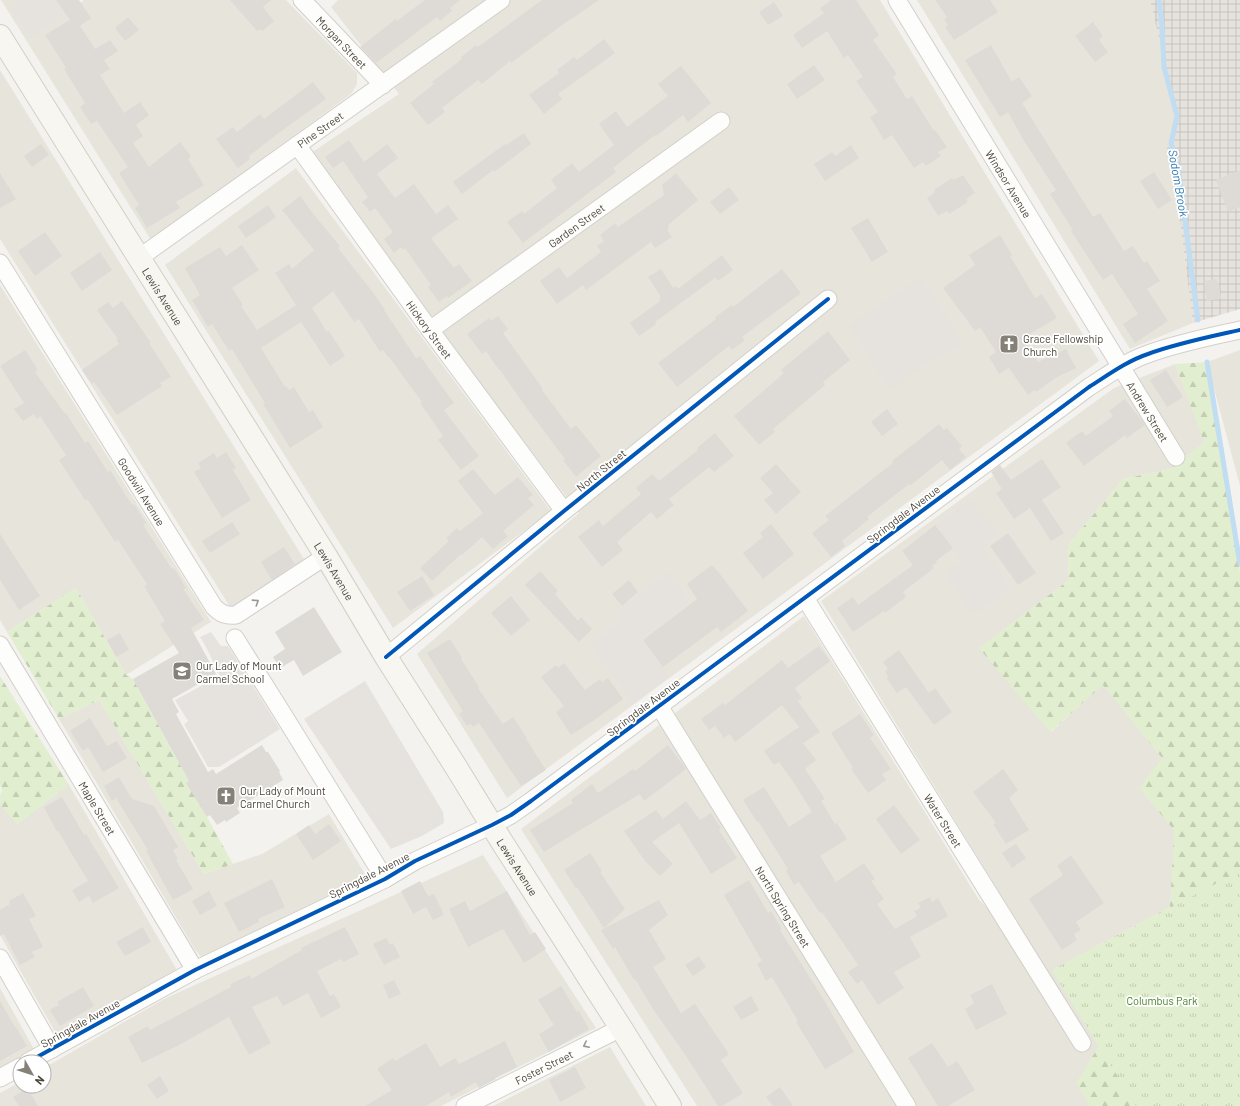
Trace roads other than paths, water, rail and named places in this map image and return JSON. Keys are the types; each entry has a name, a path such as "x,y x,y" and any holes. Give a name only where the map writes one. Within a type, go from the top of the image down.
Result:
{"main road":[{"name":"Lewis Avenue","path":"0,36 326,556 386,657 670,1106"}],"street":[{"name":"Morgan Street","path":"302,0 383,84"},
{"name":"Pine Street","path":"139,258 501,0"},
{"name":"Windsor Avenue","path":"897,0 1121,367"},
{"name":"Garden Street","path":"430,330 722,121"},
{"name":"Hickory Street","path":"297,145 430,330 564,511"},
{"name":"Goodwill Avenue","path":"0,263 214,607 221,614 226,616 236,615 326,556"},
{"name":"North Street","path":"386,657 564,511 828,299"},
{"name":"Springdale Avenue","path":"43,1054 195,970 385,879 415,861 492,825 511,814 531,801 1089,387 1121,367 1147,354 1173,346 1240,330"},
{"name":"Andrew Street","path":"1121,367 1176,457"},
{"name":"Water Street","path":"805,598 1082,1043"},
{"path":"235,638 385,879"},
{"name":"Maple Street","path":"0,645 195,970"},
{"name":"North Spring Street","path":"659,706 907,1106"},
{"path":"0,958 52,1049"},
{"name":"Foster Street","path":"465,1106 621,1028"},
{"path":"0,1078 12,1071"}],"waterway":[{"name":"Sodom Brook","path":"1159,0 1164,67 1177,116 1171,143 1179,174 1198,320"},
{"name":"Sodom Brook","path":"1207,362 1240,564"}],"place":[{"name":"Grace Fellowship Church","path":"1009,344"},
{"name":"Our Lady of Mount Carmel School","path":"182,671"},
{"name":"Our Lady of Mount Carmel Church","path":"226,796"}],"park label":[{"name":"Columbus Park","path":"1162,1000"}]}
